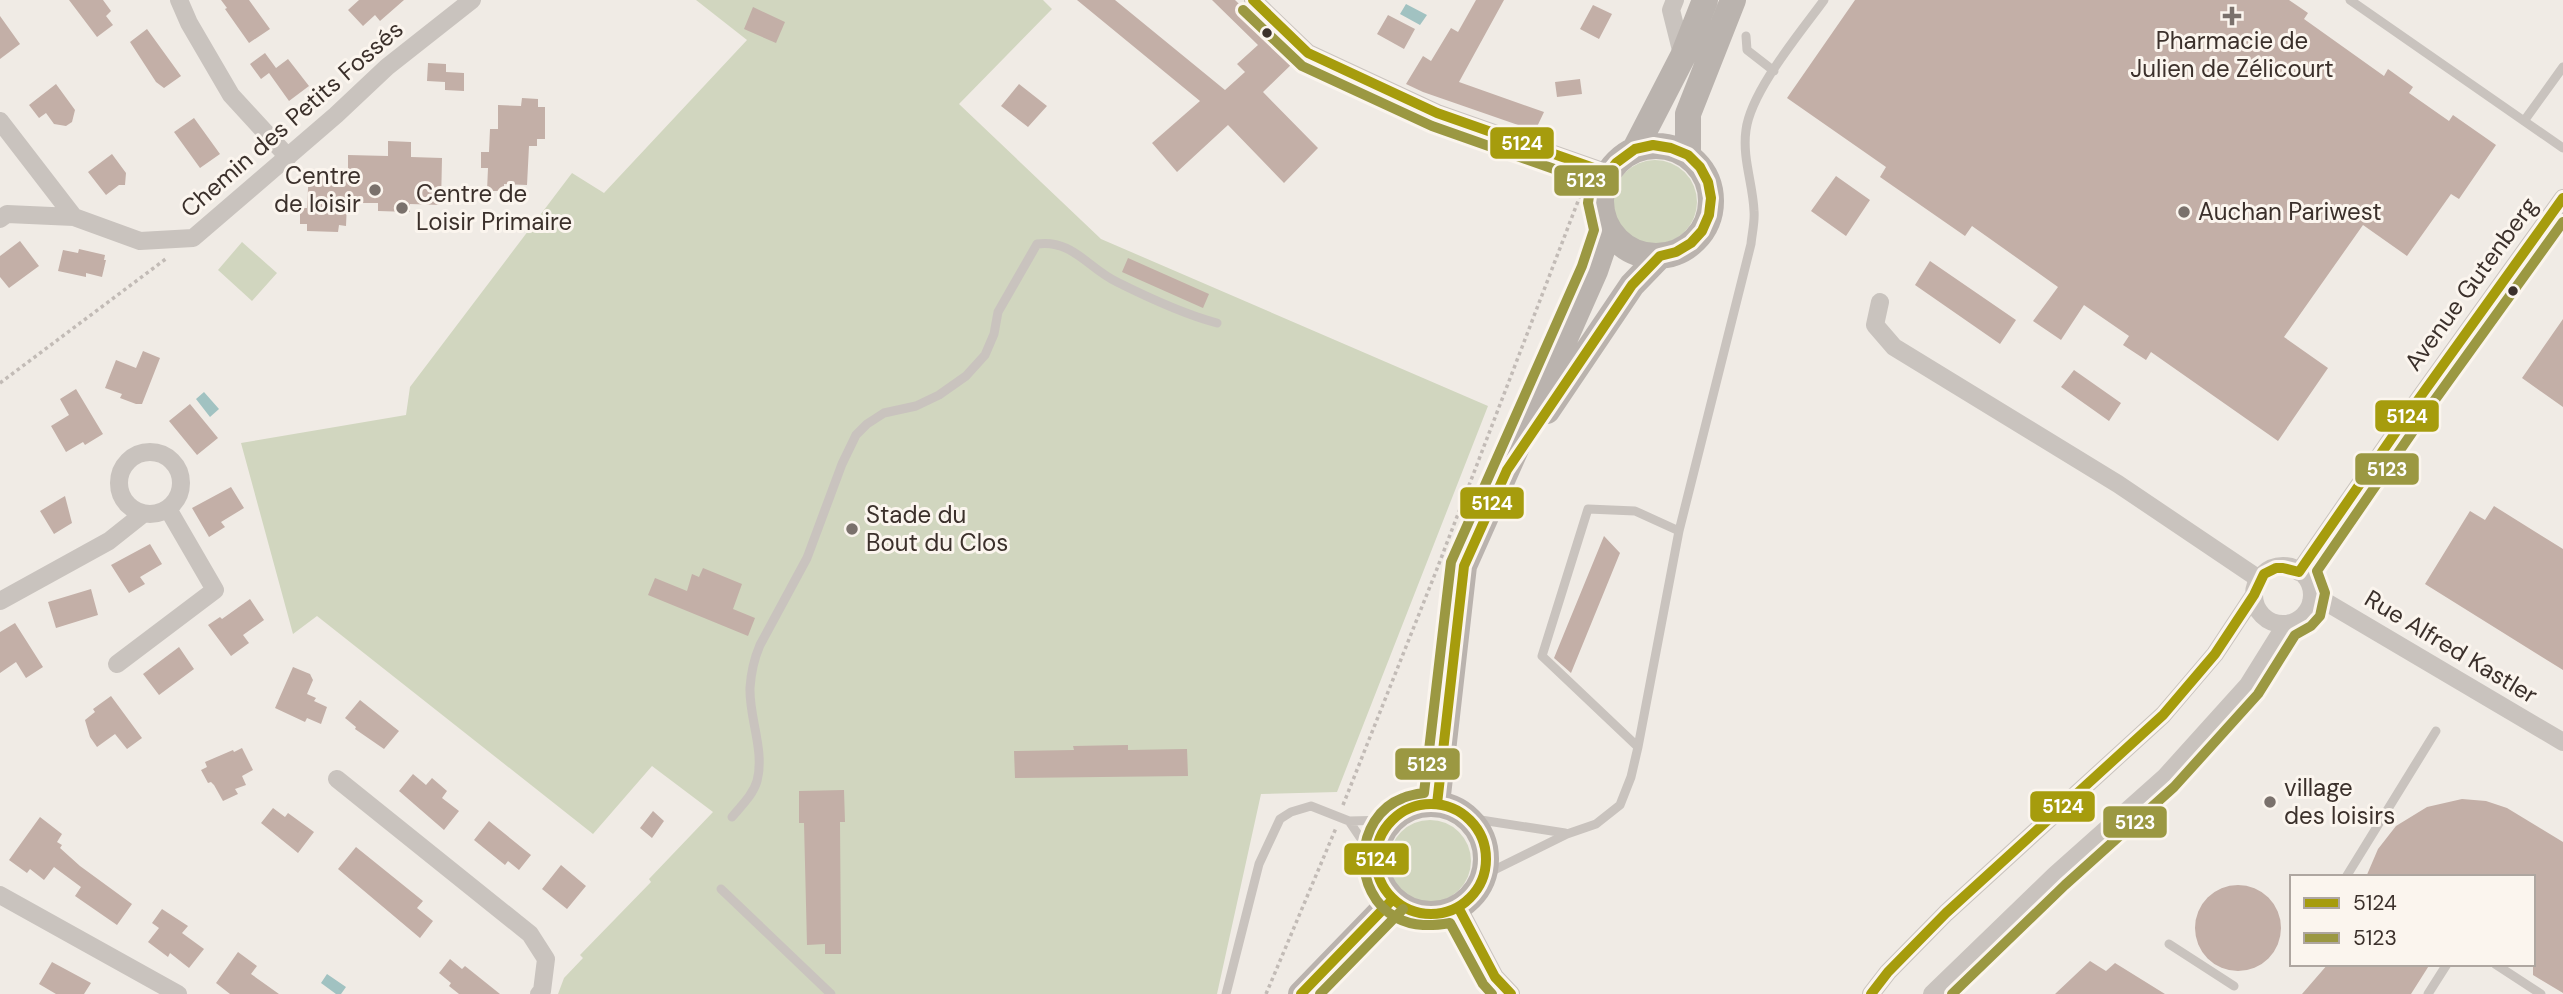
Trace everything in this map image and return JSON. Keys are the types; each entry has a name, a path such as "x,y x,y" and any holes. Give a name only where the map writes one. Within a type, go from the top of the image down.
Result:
{"street":[{"path":"179,0 189,23 231,95 288,157"},
{"name":"Chemin des Petits Fossés","path":"0,219 7,214 74,217 140,241 193,238 387,67 472,0"},
{"path":"1252,0 1308,53 1437,113 1600,170 1635,149 1653,145 1688,155 1700,167 1708,182 1711,198 1709,215 1702,231 1691,243 1676,252 1660,256 1636,252 1616,239 1609,230 1603,216 1600,170"},
{"path":"1675,0 1671,10 1683,56"},
{"path":"1635,149 1683,56 1705,0"},
{"path":"1688,155 1688,114 1733,0"},
{"path":"0,121 74,217"},
{"name":"Avenue Gutenberg","path":"2299,572 2563,198"},
{"path":"1437,804 1464,566 1595,271 1609,230"},
{"path":"1507,471 1632,285 1660,256"},
{"path":"1880,302 1875,325 1894,347 2118,484 2257,587"},
{"path":"144,452 164,454 173,461 179,470 180,491 168,509 160,513 143,514 125,503 118,482 125,463 144,452"},
{"path":"117,664 215,590 168,509"},
{"path":"0,601 109,541 143,514"},
{"path":"1871,994 1888,972 1945,913 2163,715 2216,654 2266,572 2282,566 2299,572 2310,585 2311,602 2302,617 2279,624 2264,618 2255,604 2257,587"},
{"name":"Rue Alfred Kastler","path":"2311,602 2326,602 2563,742"},
{"path":"1935,993 2046,884 2165,777 2248,685 2286,624"},
{"path":"337,779 530,934 546,959 542,991 539,994"},
{"path":"1437,804 1468,818 1479,831 1485,847 1484,875 1478,888 1458,907 1442,913 1424,914 1408,909 1393,899 1378,875 1376,861 1382,834 1392,820 1421,805 1437,804"},
{"path":"0,895 178,994"},
{"path":"1301,994 1393,899"},
{"path":"1458,907 1495,977 1511,994"}],"lane":[{"path":"1484,875 1567,834 1595,824 1620,805 1631,777 1679,531 1751,244 1754,212 1745,152 1746,128 1756,102 1774,71 1824,0"},
{"path":"2350,0 2563,148"},
{"path":"1746,36 1746,50 1774,71"},
{"path":"2524,121 2563,67"},
{"path":"732,817 750,797 757,781 759,763 750,690 754,660 807,558 842,464 856,435 884,413 928,401 966,376 985,355 994,334 998,312 1037,244 1048,242 1071,248 1113,280 1194,317 1217,323"},
{"path":"1638,747 1542,656 1588,509 1635,511 1679,531"},
{"path":"2347,875 2436,732"},
{"path":"1226,994 1259,864 1280,819 1291,812 1311,806 1345,820 1392,820"},
{"path":"1468,818 1567,834"},
{"path":"1345,820 1376,861"},
{"path":"721,889 831,994"},
{"path":"2169,944 2234,986"},
{"path":"2428,994 2446,966"},
{"path":"2498,966 2541,994"}],"path":[{"path":"1266,994 1332,834 1345,820 1342,806 1600,170"},
{"name":"Chemin des Petits Fossés","path":"0,383 166,260 173,240"}],"green space":[{"name":"Stade du Bout du Clos","path":"696,0 1043,0 1052,9 959,104 1101,239 1488,406 1337,792 1261,794 1217,994 558,994 564,978 583,958 580,955 651,882 649,879 713,812 652,766 593,834 317,616 293,634 241,443 406,415 410,387 572,173 604,193 747,40"},
{"path":"1647,160 1663,160 1679,167 1690,178 1697,194 1694,218 1685,232 1663,244 1647,244 1631,237 1620,226 1613,210 1613,194 1620,178 1631,167"},
{"path":"242,242 277,273 252,301 218,270"},
{"path":"1430,820 1446,823 1459,832 1468,845 1471,861 1468,877 1459,890 1446,899 1430,902 1414,899 1401,890 1392,877 1389,861 1392,845 1401,832 1414,823"}],"water":[{"path":"1406,4 1427,15 1420,25 1400,14"},
{"path":"204,392 219,409 210,417 196,399"},
{"path":"327,974 346,987 341,994 336,994 321,983"}],"building":[{"path":"69,0 103,0 111,11 106,16 113,25 97,37"},
{"path":"221,0 249,0 270,29 249,43"},
{"path":"359,0 404,0 380,21 375,15 363,26 348,10"},
{"path":"1077,0 1115,0 1225,90 1245,72 1237,64 1258,45 1212,0 1235,0 1296,60 1263,92 1318,148 1284,183 1228,125 1177,172 1152,143 1200,101"},
{"path":"1476,0 1504,0 1459,82 1544,112 1535,131 1406,84 1423,56 1431,61 1451,28 1458,32"},
{"name":"Auchan Pariwest","path":"1855,0 2289,0 2308,13 2304,19 2384,76 2388,69 2413,87 2409,93 2449,121 2453,115 2496,145 2459,199 2451,194 2407,256 2363,225 2284,337 2328,368 2278,441 2151,352 2146,360 2123,345 2129,336 2084,305 2061,340 2033,321 2058,287 1972,226 1965,236 1880,177 1886,167 1787,98"},
{"path":"1593,5 1612,14 1599,39 1580,29"},
{"path":"753,7 785,22 776,43 744,29"},
{"path":"1388,15 1415,29 1404,49 1377,34"},
{"path":"0,16 20,44 0,59"},
{"path":"147,29 181,76 164,88 156,82 130,42"},
{"path":"265,53 276,68 288,59 309,86 289,101 269,73 261,79 250,64"},
{"path":"428,63 446,64 446,72 464,73 464,91 445,90 445,82 427,81"},
{"path":"1580,79 1582,94 1557,97 1555,82"},
{"path":"56,84 75,110 72,122 66,126 54,124 46,113 39,118 29,105"},
{"path":"1019,84 1047,106 1028,127 1001,106"},
{"path":"522,98 538,99 538,107 545,107 545,139 537,139 537,146 529,146 527,185 504,184 504,191 487,191 488,168 481,168 481,152 489,152 490,129 498,129 498,105 521,106"},
{"path":"194,118 220,154 200,168 174,132"},
{"name":"Centre de loisir","path":"388,141 411,142 411,157 442,158 441,205 410,204 410,212 378,211 378,203 347,203 346,226 339,225 338,232 307,231 307,224 300,224 300,208 307,208 309,170 348,170 348,155 388,156"},
{"path":"112,154 126,173 125,185 119,185 106,195 88,172"},
{"path":"1836,176 1870,200 1846,236 1811,211"},
{"path":"20,241 39,266 9,288 0,277 0,256"},
{"path":"79,249 105,255 102,277 86,273 86,277 58,271 63,250 78,253"},
{"path":"1128,258 1209,294 1203,308 1122,272"},
{"path":"1930,261 2016,320 2000,344 1915,285"},
{"path":"2563,319 2563,407 2522,378"},
{"path":"143,351 160,358 142,404 136,404 120,398 122,394 105,388 116,360 136,368"},
{"path":"2074,370 2121,403 2109,421 2061,387"},
{"path":"76,389 103,434 66,452 51,426 69,415 60,399"},
{"path":"190,404 218,438 197,455 169,421"},
{"path":"231,487 244,508 221,522 225,527 209,537 192,508"},
{"path":"65,496 72,523 54,534 40,511"},
{"path":"2494,506 2563,549 2563,670 2425,584 2470,511 2485,520"},
{"path":"1604,536 1620,553 1571,673 1554,658"},
{"path":"150,544 162,564 140,577 145,584 129,593 111,565"},
{"path":"703,568 742,584 733,609 755,618 748,636 648,595 655,578 687,591 692,574 699,577"},
{"path":"91,589 98,615 56,628 48,602"},
{"path":"250,599 264,620 243,635 249,643 231,656 208,625 220,617 222,619"},
{"path":"15,623 43,667 26,678 16,662 0,673 0,632"},
{"path":"179,647 194,669 159,695 143,674"},
{"path":"293,667 310,674 313,680 307,694 327,707 321,724 307,718 305,722 275,708"},
{"path":"111,696 142,738 127,749 115,734 97,747 90,737 85,720 95,712 93,709"},
{"path":"360,700 399,731 384,749 355,729 345,718"},
{"path":"1128,745 1128,750 1187,749 1188,776 1015,778 1014,751 1074,750 1073,746"},
{"path":"242,748 253,770 242,776 246,785 235,789 238,794 223,801 201,770 207,767 205,762"},
{"path":"413,774 426,785 432,778 447,791 442,798 459,811 444,830 399,791"},
{"path":"844,790 845,822 840,822 841,954 825,954 825,944 807,945 804,823 799,823 799,791"},
{"path":"2462,799 2486,801 2507,808 2563,842 2563,993 2533,975 2535,875 2367,875 2378,849 2396,826 2427,807"},
{"path":"273,808 285,817 288,813 314,832 298,853 261,823"},
{"path":"653,811 664,821 652,838 640,828"},
{"path":"40,817 62,834 57,842 62,845 60,848 132,904 117,925 75,896 81,887 54,867 44,880 30,869 27,873 9,860"},
{"path":"489,821 531,855 519,870 508,861 505,865 474,840"},
{"path":"356,847 423,901 417,908 433,921 420,938 338,869"},
{"path":"561,865 586,886 567,909 542,889"},
{"path":"2238,885 2254,889 2268,898 2277,912 2281,928 2277,944 2268,958 2254,967 2238,971 2222,967 2208,958 2199,944 2195,928 2199,912 2208,898 2222,889"},
{"path":"162,909 188,926 182,933 204,949 189,968 170,953 168,957 148,942 159,928 152,923"},
{"path":"238,952 257,966 251,974 279,994 230,994 216,983"},
{"path":"450,959 462,969 465,966 500,994 459,994 439,973"},
{"path":"2090,961 2106,971 2115,963 2165,994 2055,994"},
{"path":"52,962 91,983 84,994 56,994 39,984"},
{"path":"2326,966 2429,966 2411,994 2302,994"}],"transit line":[{"name":"5124","path":"1253,0 1308,53 1437,113 1608,173 1616,163 1635,149 1653,145 1671,148 1688,155 1700,167 1708,182 1711,198 1709,215 1702,231 1691,243 1676,252 1660,256 1632,285 1507,470 1464,566 1437,804"},
{"name":"5123","path":"1243,10 1302,66 1432,126 1591,182 1588,203 1594,230 1582,266 1451,562 1424,793 1406,797 1386,808 1374,821 1364,856 1372,892 1382,907 1397,918 1410,923 1450,923 1483,984 1492,994"},
{"name":"5124","path":"1871,994 1888,972 1946,913 2163,715 2215,654 2254,595 2264,574 2276,568 2299,572 2563,198"},
{"name":"5123","path":"1952,994 2065,885 2174,787 2258,694 2295,635 2311,626 2320,616 2325,593 2317,571 2429,408 2563,222"},
{"name":"5124","path":"1431,804 1452,809 1470,820 1481,838 1486,859 1481,880 1470,898 1452,909 1431,914 1410,909 1392,898 1381,880 1376,859 1381,838 1392,820 1410,809 1431,804"},
{"name":"5124","path":"1301,994 1393,899"},
{"name":"5124","path":"1458,907 1495,977 1511,994"},
{"name":"5123","path":"1320,994 1403,909"}],"place":[{"name":"Pharmacie de Julien de Zélicourt","path":"2232,16"},
{"name":"Centre de loisir","path":"375,190"},
{"name":"Centre de Loisir Primaire","path":"402,208"},
{"name":"Auchan Pariwest","path":"2184,212"},
{"name":"Stade du Bout du Clos","path":"852,529"},
{"name":"village des loisirs","path":"2270,802"}]}
